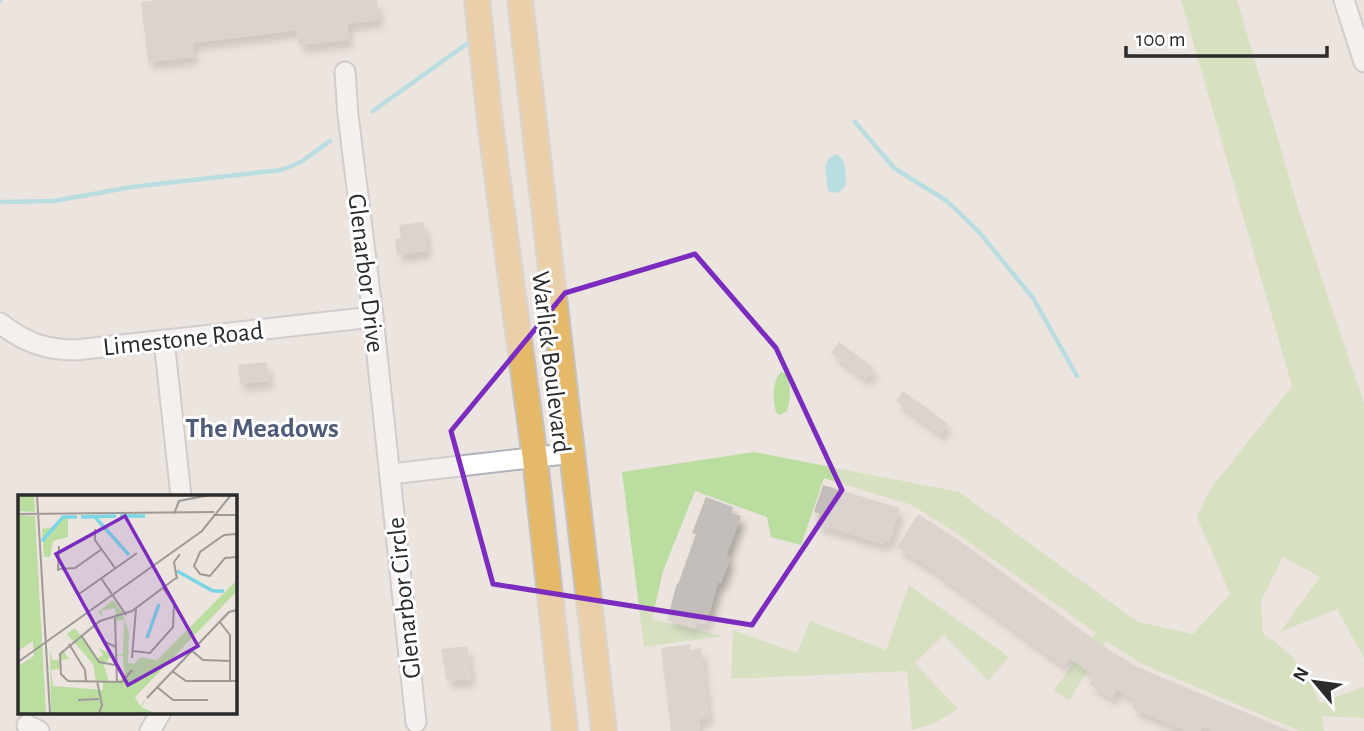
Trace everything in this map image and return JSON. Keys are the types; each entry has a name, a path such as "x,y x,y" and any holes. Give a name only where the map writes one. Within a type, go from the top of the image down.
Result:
{"main road":[{"name":"Warlick Boulevard","path":"477,0 491,130 535,458 565,731"},
{"name":"Warlick Boulevard","path":"520,0 604,731"}],"street":[{"path":"1344,0 1364,62"},
{"name":"Glenarbor Drive","path":"345,72 391,474"},
{"name":"Limestone Road","path":"0,323 28,342 59,350 373,317"},
{"path":"164,340 181,495"},
{"path":"391,474 573,453"},
{"name":"Glenarbor Circle","path":"391,474 416,722"},
{"path":"150,731 160,714"}],"highlighted area":[{"path":"695,254 776,348 842,490 752,625 493,584 451,431 565,293"}],"green space":[{"path":"1181,0 1237,0 1300,214 1364,403 1364,658 1337,609 1280,632 1320,577 1283,557 1261,601 1263,634 1298,663 1319,703 1364,687 1364,718 1322,716 1324,731 1300,731 1142,664 1106,641 1069,701 1054,690 1096,633 956,533 912,505 824,478 801,545 771,537 767,517 695,491 663,571 652,619 723,636 644,647 622,472 754,452 959,492 1138,622 1193,634 1230,594 1197,517 1209,491 1292,386"},
{"path":"781,372 788,378 790,397 787,411 780,415 776,412 774,391"},
{"path":"909,585 1009,657 988,681 944,635 915,663 958,709 933,724 912,730 907,671 731,679 733,630 797,653 810,621 886,650"}],"water":[{"path":"835,154 842,159 846,172 846,186 838,193 828,191 825,167 829,158"}],"building":[{"path":"377,0 379,20 347,24 349,40 299,45 297,30 192,43 194,57 148,62 141,2"},
{"path":"424,222 427,251 397,255 395,239 401,238 399,225"},
{"path":"839,342 874,368 866,379 831,353"},
{"path":"267,362 269,381 240,384 238,365"},
{"path":"903,391 948,424 941,434 896,401"},
{"path":"823,485 900,508 889,543 884,540 883,544 816,524 820,514 814,512"},
{"path":"706,497 733,507 731,513 741,516 726,556 730,558 721,583 718,582 706,625 696,622 695,628 667,620 677,583 696,534 692,533"},
{"path":"918,514 957,539 1091,639 1137,667 1290,731 1213,731 1202,727 1200,731 1186,731 1132,708 1135,700 1117,689 1112,698 1089,684 1094,676 1070,658 1064,666 925,564 897,548"},
{"path":"691,644 690,650 701,648 709,718 699,719 700,731 671,731 661,648"},
{"path":"467,646 471,679 447,681 441,649"}],"waterway":[{"path":"373,111 468,43"},
{"path":"855,122 894,168 947,201 979,232 1033,298 1077,376"},
{"path":"0,202 54,201 132,187 281,170 301,162 330,141"}],"district":[{"name":"The Meadows","path":"262,427"}]}
